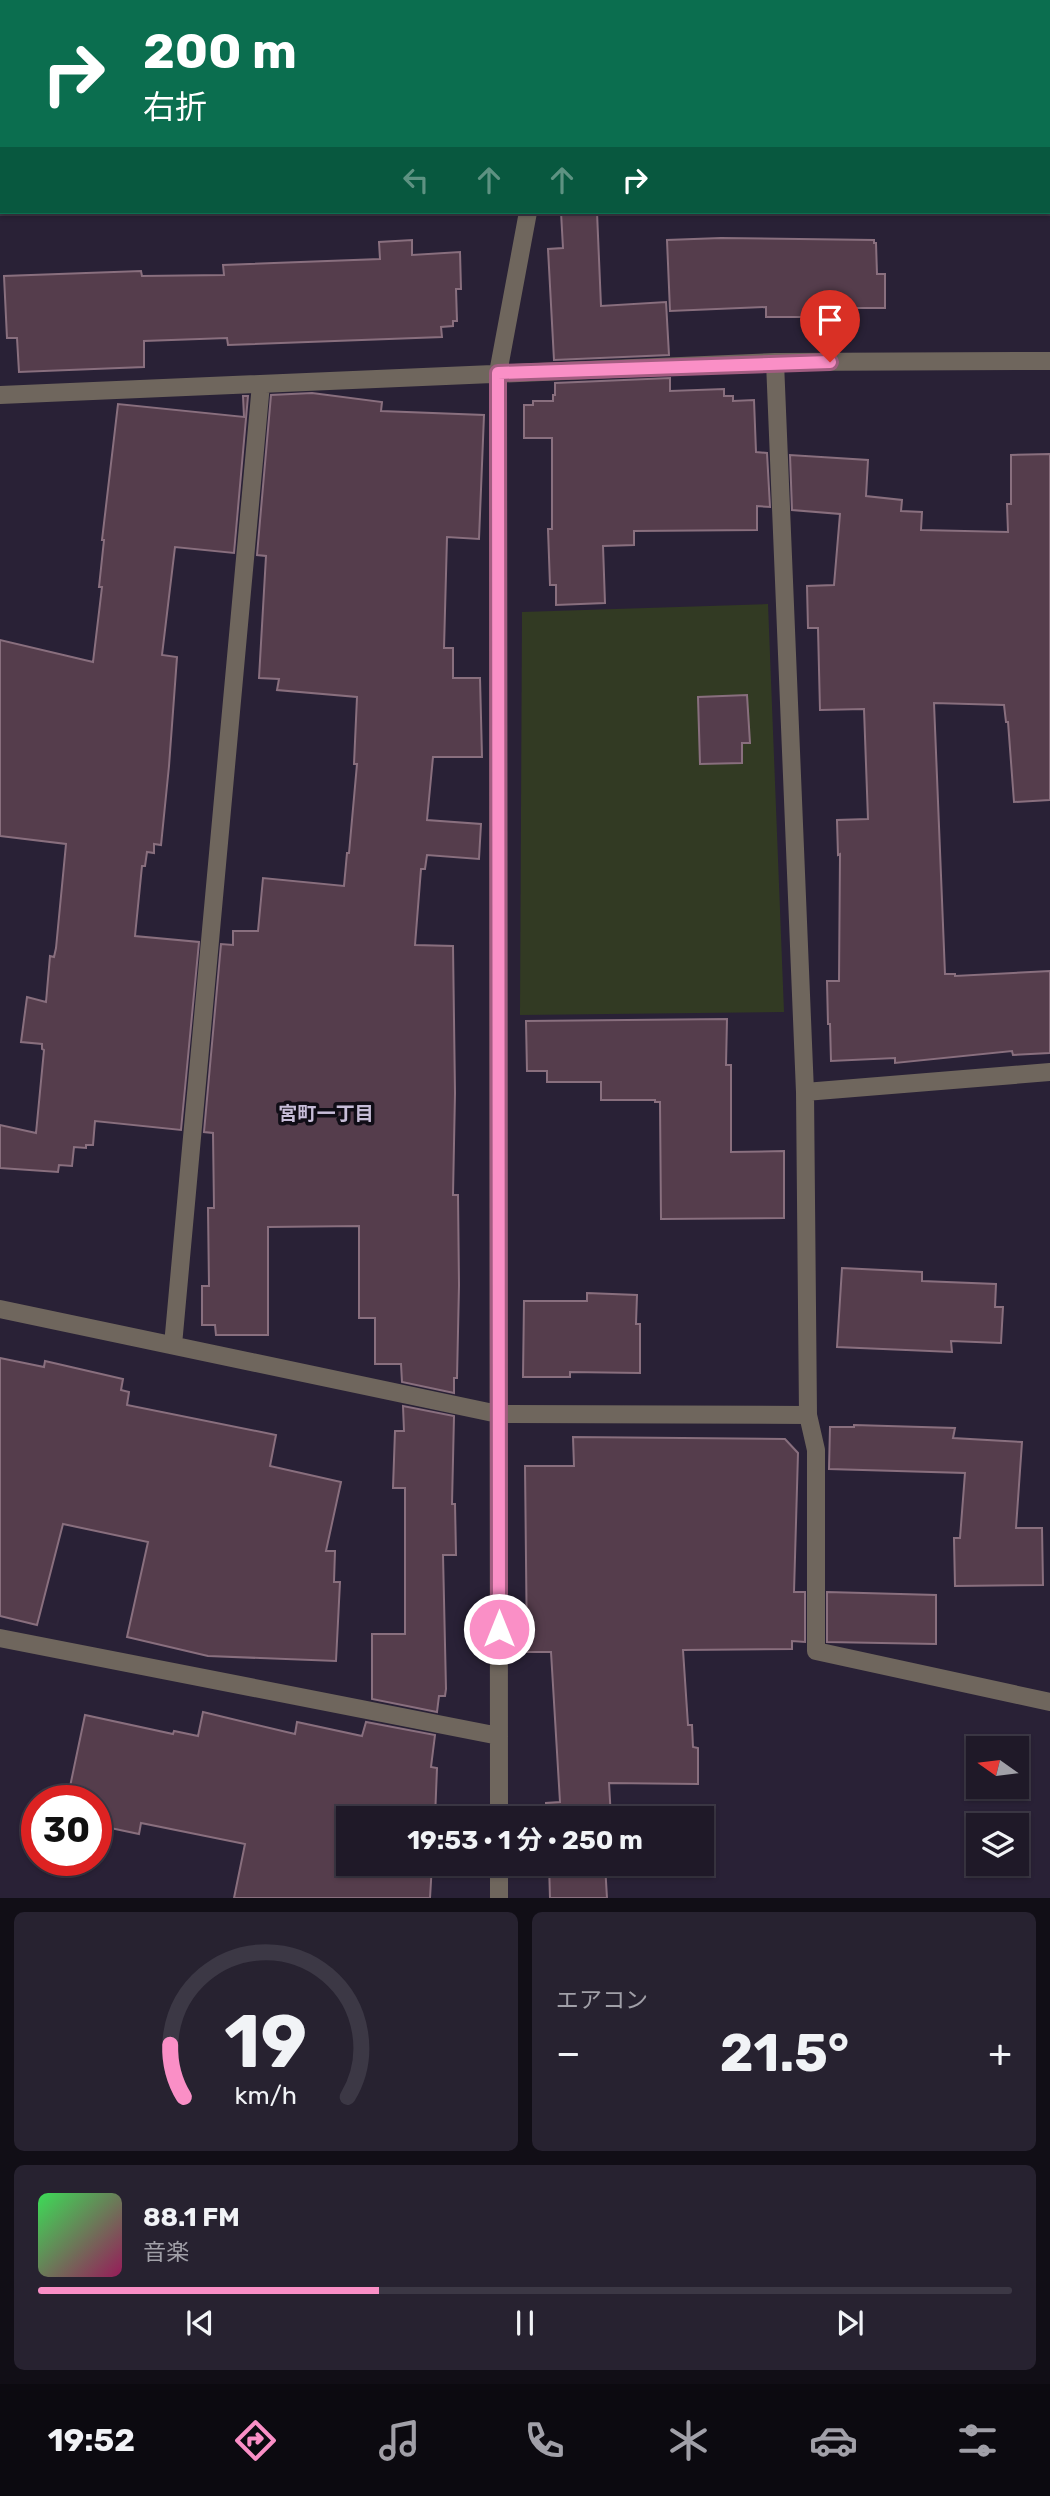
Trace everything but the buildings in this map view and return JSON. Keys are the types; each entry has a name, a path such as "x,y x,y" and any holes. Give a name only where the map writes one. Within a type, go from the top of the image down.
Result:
{"street":[{"path":"499,1806 498,373 528,214"},
{"path":"0,395 775,362 1050,361"},
{"path":"775,362 805,1091 808,1415 816,1450 816,1651 1050,1702"},
{"path":"173,1345 261,384"},
{"path":"805,1091 1050,1072"},
{"path":"0,1309 498,1414 808,1415"},
{"path":"0,1637 499,1736"},
{"path":"499,1876 499,1898"}],"green space":[{"path":"768,604 784,1012 520,1015 522,612"}],"district":[{"name":"宮町一丁目","path":"326,1113"}],"route":[{"path":"499,1629 498,373 830,362"}]}
